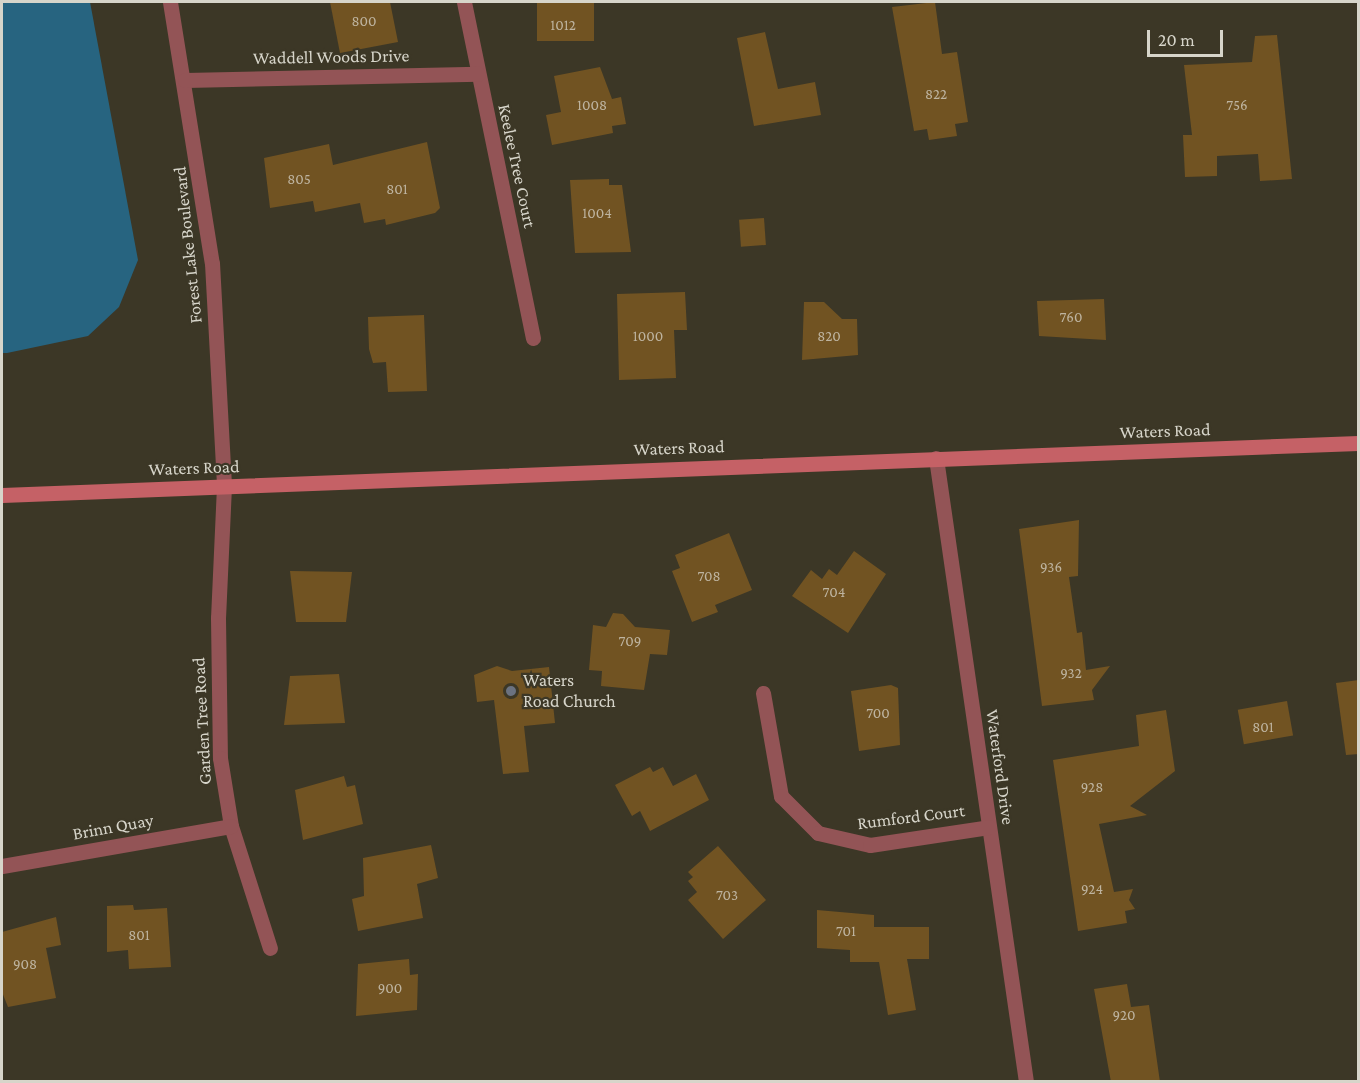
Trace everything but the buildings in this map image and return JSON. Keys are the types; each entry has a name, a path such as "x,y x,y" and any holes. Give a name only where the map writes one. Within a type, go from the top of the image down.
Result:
{"street":[{"name":"Forest Lake Boulevard","path":"170,2 185,80 212,263 224,486"},
{"name":"Keelee Tree Court","path":"464,2 533,338"},
{"name":"Waddell Woods Drive","path":"185,80 478,74"},
{"name":"Waters Road","path":"2,495 1359,443"},
{"name":"Waterford Drive","path":"936,458 1026,1082"},
{"name":"Garden Tree Road","path":"224,486 218,678 220,758 231,826 270,948"},
{"name":"Rumford Court","path":"763,693 781,796 818,833 870,845 989,826"},
{"name":"Brinn Quay","path":"2,866 231,826"}],"water":[{"path":"2,2 90,2 138,260 119,307 88,336 7,353 2,353"}],"place":[{"name":"Waters Road Church","path":"511,691"}]}
